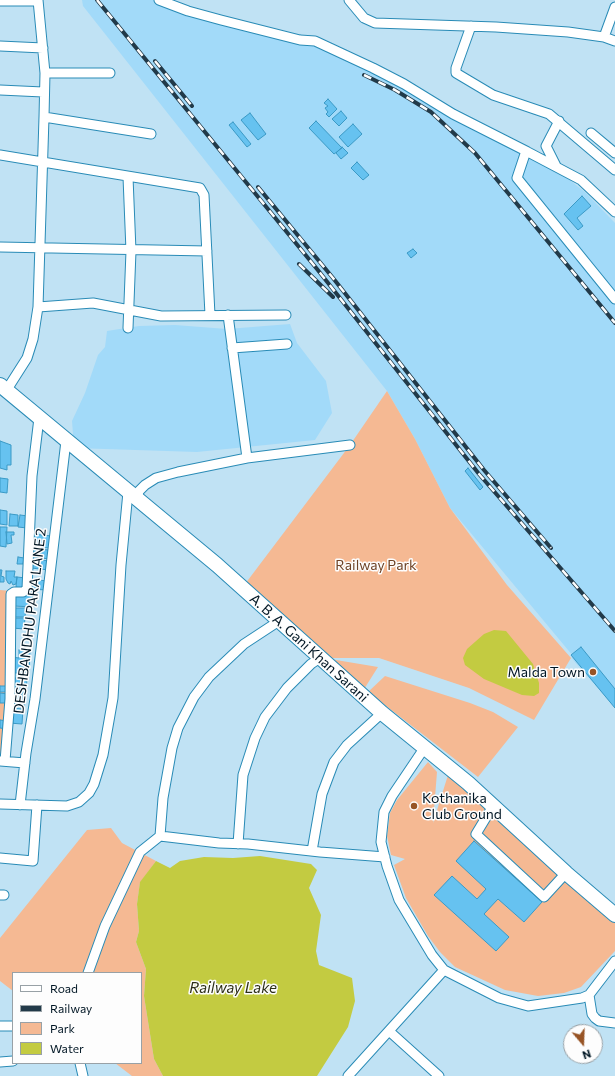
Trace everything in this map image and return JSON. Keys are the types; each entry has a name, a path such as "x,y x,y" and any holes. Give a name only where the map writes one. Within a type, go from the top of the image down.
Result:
{"main road":[{"name":"A. B. A. Gani Khan Sarani","path":"2,387 217,565 382,713 493,806 566,873 615,915"}],"street":[{"path":"159,0 188,12 300,40 315,41 404,84 452,114 526,150 581,180 615,212"},
{"path":"349,0 364,18 375,23 471,26 568,32 604,37 615,41"},
{"path":"0,1 38,1 45,73 43,92 43,162 38,307 33,339 28,358 2,387"},
{"path":"604,37 615,7"},
{"path":"471,26 455,69 456,73 489,93 541,110 559,121 615,170"},
{"path":"0,46 43,48"},
{"path":"45,73 110,73"},
{"path":"0,90 43,92"},
{"path":"44,117 151,134"},
{"path":"557,167 546,146 559,121"},
{"path":"591,133 615,153"},
{"path":"526,150 517,178 615,299"},
{"path":"0,156 200,188 204,195 210,315"},
{"path":"128,177 131,251 130,309 128,328"},
{"path":"0,247 39,246 131,251 207,252"},
{"path":"38,307 93,302 130,309 139,313 162,316 286,315"},
{"path":"228,315 247,458"},
{"path":"232,348 287,344"},
{"path":"25,763 2,761 10,699 11,594 14,592 26,591 27,589 32,476 39,418"},
{"name":"DESHBANDHU PARA LANE 2","path":"20,805 36,692 66,441"},
{"path":"0,804 67,806 79,802 94,784 103,755 112,698 121,565 133,496 145,485 156,478 178,472 247,458 350,445"},
{"path":"160,836 163,798 172,748 178,728 194,697 209,677 244,644 279,621"},
{"path":"238,844 242,775 255,738 265,717 287,688 311,664 320,658"},
{"path":"312,851 322,794 334,762 347,745 382,713"},
{"path":"425,748 392,796 384,812 382,842 385,857 399,900 432,956 444,970 499,998 528,1006 582,998 589,995 615,961"},
{"path":"0,858 33,861 37,805"},
{"path":"493,806 476,834 544,897 566,873"},
{"path":"88,972 105,926 140,852 160,836 219,843 385,857"},
{"path":"348,1076 444,970"},
{"path":"589,995 592,1014 595,1018 599,1021 615,1023"},
{"path":"0,1026 12,1026"},
{"path":"389,1031 439,1076"},
{"path":"0,1062 12,1061"},
{"path":"80,1064 83,1076"}],"shaded area":[{"path":"82,0 157,0 302,38 319,37 396,75 547,162 586,193 615,223 615,708 574,661 572,658 573,656 450,508 415,439 387,391 83,6"},
{"path":"290,324 297,343 326,381 332,413 315,440 197,452 74,448 72,421 85,393 98,355 105,347 107,331 139,326 175,325 227,329"}],"green space":[{"name":"Railway Park","path":"387,391 415,439 450,508 507,585 571,658 534,720 469,688 379,658 324,658 378,667 361,694 242,588 350,445"},
{"path":"0,590 11,591 8,728 0,760"},
{"path":"385,676 470,703 493,712 518,727 478,777 368,692"},
{"path":"428,762 437,772 433,823 448,775 615,921 615,951 581,987 564,993 538,996 505,990 455,967 440,952 428,936 406,898 394,865 405,859 391,855 387,836 390,813 397,800"},
{"path":"111,828 122,843 156,861 140,883 137,904 139,931 136,942 146,969 144,996 154,1059 163,1076 132,1076 116,1064 142,1064 142,972 12,972 12,990 0,981 0,938 87,830"}],"water":[{"path":"494,630 506,631 533,664 539,683 539,693 534,696 522,695 484,679 465,665 463,658 467,649 484,634"},
{"name":"Railway Lake","path":"260,856 311,864 317,870 309,888 321,915 316,951 319,965 352,978 355,1001 348,1027 317,1076 163,1076 154,1059 144,996 146,969 136,942 139,931 137,904 140,882 156,861 170,868 180,861 204,857 233,858"}],"building":[{"path":"328,99 337,109 329,117 326,114 328,112 325,108 328,106 324,103"},
{"path":"341,111 347,118 339,126 332,119"},
{"path":"250,113 266,134 258,140 241,120"},
{"path":"316,121 342,148 334,154 309,128"},
{"path":"233,122 251,144 247,147 229,125"},
{"path":"353,124 362,134 348,147 339,137"},
{"path":"342,147 348,153 341,159 336,153"},
{"path":"357,162 369,175 363,180 351,168"},
{"path":"582,196 591,206 577,218 583,226 578,230 564,214"},
{"path":"413,249 417,253 411,258 407,253"},
{"path":"0,441 11,445 11,465 7,465 7,470 0,468"},
{"path":"468,468 483,487 480,490 465,471"},
{"path":"0,478 8,479 7,493 0,492"},
{"path":"0,510 7,511 7,525 0,524"},
{"path":"10,514 18,515 18,526 9,526"},
{"path":"20,515 28,516 27,528 18,527"},
{"path":"0,527 7,527 6,547 0,546"},
{"path":"6,532 14,532 14,535 11,535 12,543 7,544"},
{"path":"32,534 52,536 51,548 31,547"},
{"path":"32,549 51,550 50,559 32,557"},
{"path":"18,557 24,558 23,564 17,564"},
{"path":"31,559 50,561 49,570 31,568"},
{"path":"0,570 2,570 1,576 4,577 4,582 0,582"},
{"path":"6,571 15,571 14,577 17,577 16,584 13,585 11,581 10,584 8,583 6,579"},
{"path":"17,577 26,578 25,589 16,587"},
{"path":"28,579 48,581 47,590 28,589"},
{"path":"29,590 33,591 32,607 14,606 14,594 29,595"},
{"path":"13,608 26,608 25,617 13,617"},
{"path":"12,618 25,618 24,629 12,628"},
{"name":"Malda Town","path":"581,647 615,689 615,708 571,655"},
{"path":"19,650 30,650 29,673 10,673 11,657 19,658"},
{"path":"12,678 27,678 26,694 12,694"},
{"path":"0,686 8,686 8,692 0,692"},
{"path":"0,693 8,694 7,703 0,703"},
{"path":"12,694 25,695 24,707 11,706"},
{"path":"10,708 23,709 22,724 9,723"},
{"path":"0,720 8,721 7,729 0,728"},
{"path":"474,841 542,902 524,922 498,899 484,914 509,937 496,951 434,895 452,876 477,899 486,889 456,861"}],"railway":[{"path":"97,0 317,269 479,474 615,631"},
{"path":"155,61 192,106"},
{"path":"364,75 395,90 431,112 475,153 615,323"},
{"path":"258,187 333,278 484,470 551,548"},
{"path":"299,264 333,297"}],"place":[{"name":"Malda Town","path":"593,672"},
{"name":"Kothanika Club Ground","path":"414,806"}]}
